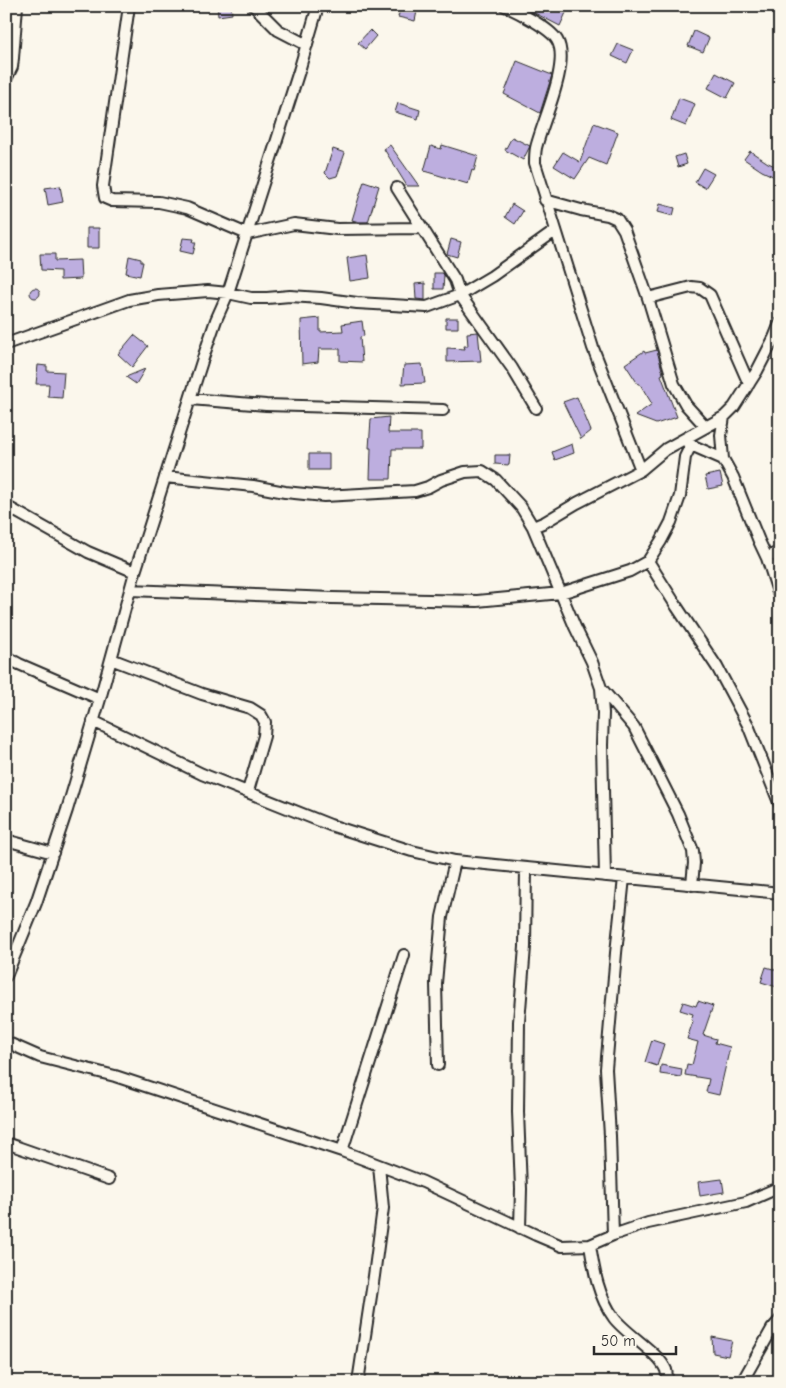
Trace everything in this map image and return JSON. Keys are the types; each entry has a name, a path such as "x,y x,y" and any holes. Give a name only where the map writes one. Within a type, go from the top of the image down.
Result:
{"street":[{"path":"6,79 12,67 17,6"},
{"path":"129,6 103,186 105,198 112,201 159,202 187,208 247,234 294,224 337,229 422,228"},
{"path":"254,6 278,30 307,45"},
{"path":"6,976 36,903 53,854 100,699 135,572 210,338 228,293 318,6"},
{"path":"505,6 546,29 556,38 560,49 561,58 551,105 535,150 535,164 593,348 641,470"},
{"path":"397,188 455,280 460,295 512,368 536,408"},
{"path":"546,200 608,215 617,219 624,230 648,298 674,384 686,405 706,427"},
{"path":"6,344 129,300 158,295 208,292 228,293 251,298 290,296 357,303 427,307 460,295 492,276 555,231"},
{"path":"648,298 690,287 700,288 710,295 749,384"},
{"path":"533,527 641,470 666,450 687,442 706,427 724,418 734,407 749,384 780,323"},
{"path":"190,399 266,405 443,410"},
{"path":"724,418 721,435 723,459 733,477 767,558 780,598"},
{"path":"687,442 723,459"},
{"path":"130,590 332,598 477,601 562,593 630,571 648,561 661,541 680,496 687,442"},
{"path":"165,477 253,486 324,496 415,491 465,472 482,471 496,480 521,507 533,527 575,627 592,662 601,688 605,876"},
{"path":"6,506 88,552 135,572"},
{"path":"767,558 780,551"},
{"path":"648,561 717,667 748,726 780,805"},
{"path":"6,657 100,699"},
{"path":"111,659 175,684 250,708 261,714 265,722 264,736 248,791"},
{"path":"601,688 634,727 678,814 693,851 692,885"},
{"path":"93,721 202,774 330,825 412,851 455,861 780,894"},
{"path":"6,840 53,854"},
{"path":"438,1065 436,983 442,917 455,861"},
{"path":"520,1228 519,1022 525,947 526,868"},
{"path":"613,1235 606,1069 624,878"},
{"path":"342,1151 404,955"},
{"path":"6,1042 40,1057 115,1076 342,1151 423,1182 562,1246 590,1245 648,1223 746,1202 780,1188"},
{"path":"6,1143 109,1179"},
{"path":"358,1382 383,1208 379,1166"},
{"path":"590,1245 595,1274 604,1302 616,1320 662,1362 666,1371 667,1382"},
{"path":"742,1382 772,1329 780,1320"}],"building":[{"path":"217,6 231,6 232,14 218,16"},
{"path":"401,6 418,6 415,21 398,17"},
{"path":"521,6 569,6 560,26"},
{"path":"370,30 376,36 365,49 358,43"},
{"path":"694,31 709,38 703,52 688,46"},
{"path":"618,44 633,50 627,63 612,56"},
{"path":"517,61 552,75 540,113 504,94"},
{"path":"716,73 735,83 727,98 708,88"},
{"path":"679,98 695,104 686,126 671,120"},
{"path":"398,103 420,110 418,119 395,112"},
{"path":"594,123 618,132 606,165 589,158 575,179 554,166 563,152 580,162"},
{"path":"512,137 530,146 523,160 505,150"},
{"path":"390,145 419,186 407,186 384,149"},
{"path":"442,145 478,156 468,184 424,171 431,146 441,149"},
{"path":"333,149 345,153 337,176 330,178 325,173"},
{"path":"750,151 768,163 780,168 777,178 744,159"},
{"path":"684,154 687,164 678,167 675,157"},
{"path":"703,168 714,174 705,188 695,182"},
{"path":"364,181 379,186 368,222 359,222 352,220"},
{"path":"60,186 63,202 48,205 45,188"},
{"path":"512,204 523,211 515,224 505,217"},
{"path":"660,204 675,208 673,216 658,212"},
{"path":"87,228 99,228 99,248 87,248"},
{"path":"183,238 194,239 193,242 196,242 193,254 180,251"},
{"path":"451,239 461,242 457,257 447,254"},
{"path":"40,254 55,254 55,261 80,260 81,279 60,280 60,271 41,270"},
{"path":"367,255 370,278 350,281 347,258"},
{"path":"129,256 141,259 141,262 143,262 140,276 126,273"},
{"path":"434,273 443,273 443,289 434,289"},
{"path":"425,283 425,300 416,299 415,284"},
{"path":"35,288 40,293 35,298 30,293"},
{"path":"320,318 320,332 343,331 342,324 362,321 364,336 360,337 362,362 340,361 340,349 319,349 318,362 302,364 301,320"},
{"path":"446,318 458,318 458,328 446,328"},
{"path":"478,332 481,361 447,362 447,348 465,349 464,346 468,346 467,333"},
{"path":"134,335 148,346 132,367 118,354"},
{"path":"657,350 663,374 661,375 677,417 656,424 635,416 652,404 625,364 644,351 645,353"},
{"path":"422,364 425,383 402,384 404,365"},
{"path":"38,365 47,366 47,371 64,372 62,398 48,397 49,384 36,384"},
{"path":"145,369 136,384 126,377"},
{"path":"577,397 591,431 581,439 563,402"},
{"path":"389,417 388,433 421,433 421,449 392,449 391,479 370,479 371,448 369,448 371,419"},
{"path":"572,444 574,453 555,460 552,452"},
{"path":"309,454 329,454 329,470 309,470"},
{"path":"495,455 510,455 509,465 495,464"},
{"path":"720,473 723,486 708,489 705,476"},
{"path":"766,967 780,971 780,988 761,982"},
{"path":"698,1001 713,1006 703,1035 716,1039 715,1043 730,1047 719,1095 706,1092 709,1079 685,1075 687,1064 692,1065 698,1042 687,1039 693,1021 691,1020 693,1014 680,1010 683,1002 696,1006"},
{"path":"652,1040 664,1044 657,1066 645,1062"},
{"path":"661,1065 682,1069 681,1077 660,1074"},
{"path":"722,1179 724,1192 700,1196 698,1182"},
{"path":"712,1337 732,1341 728,1356 713,1353"}]}
